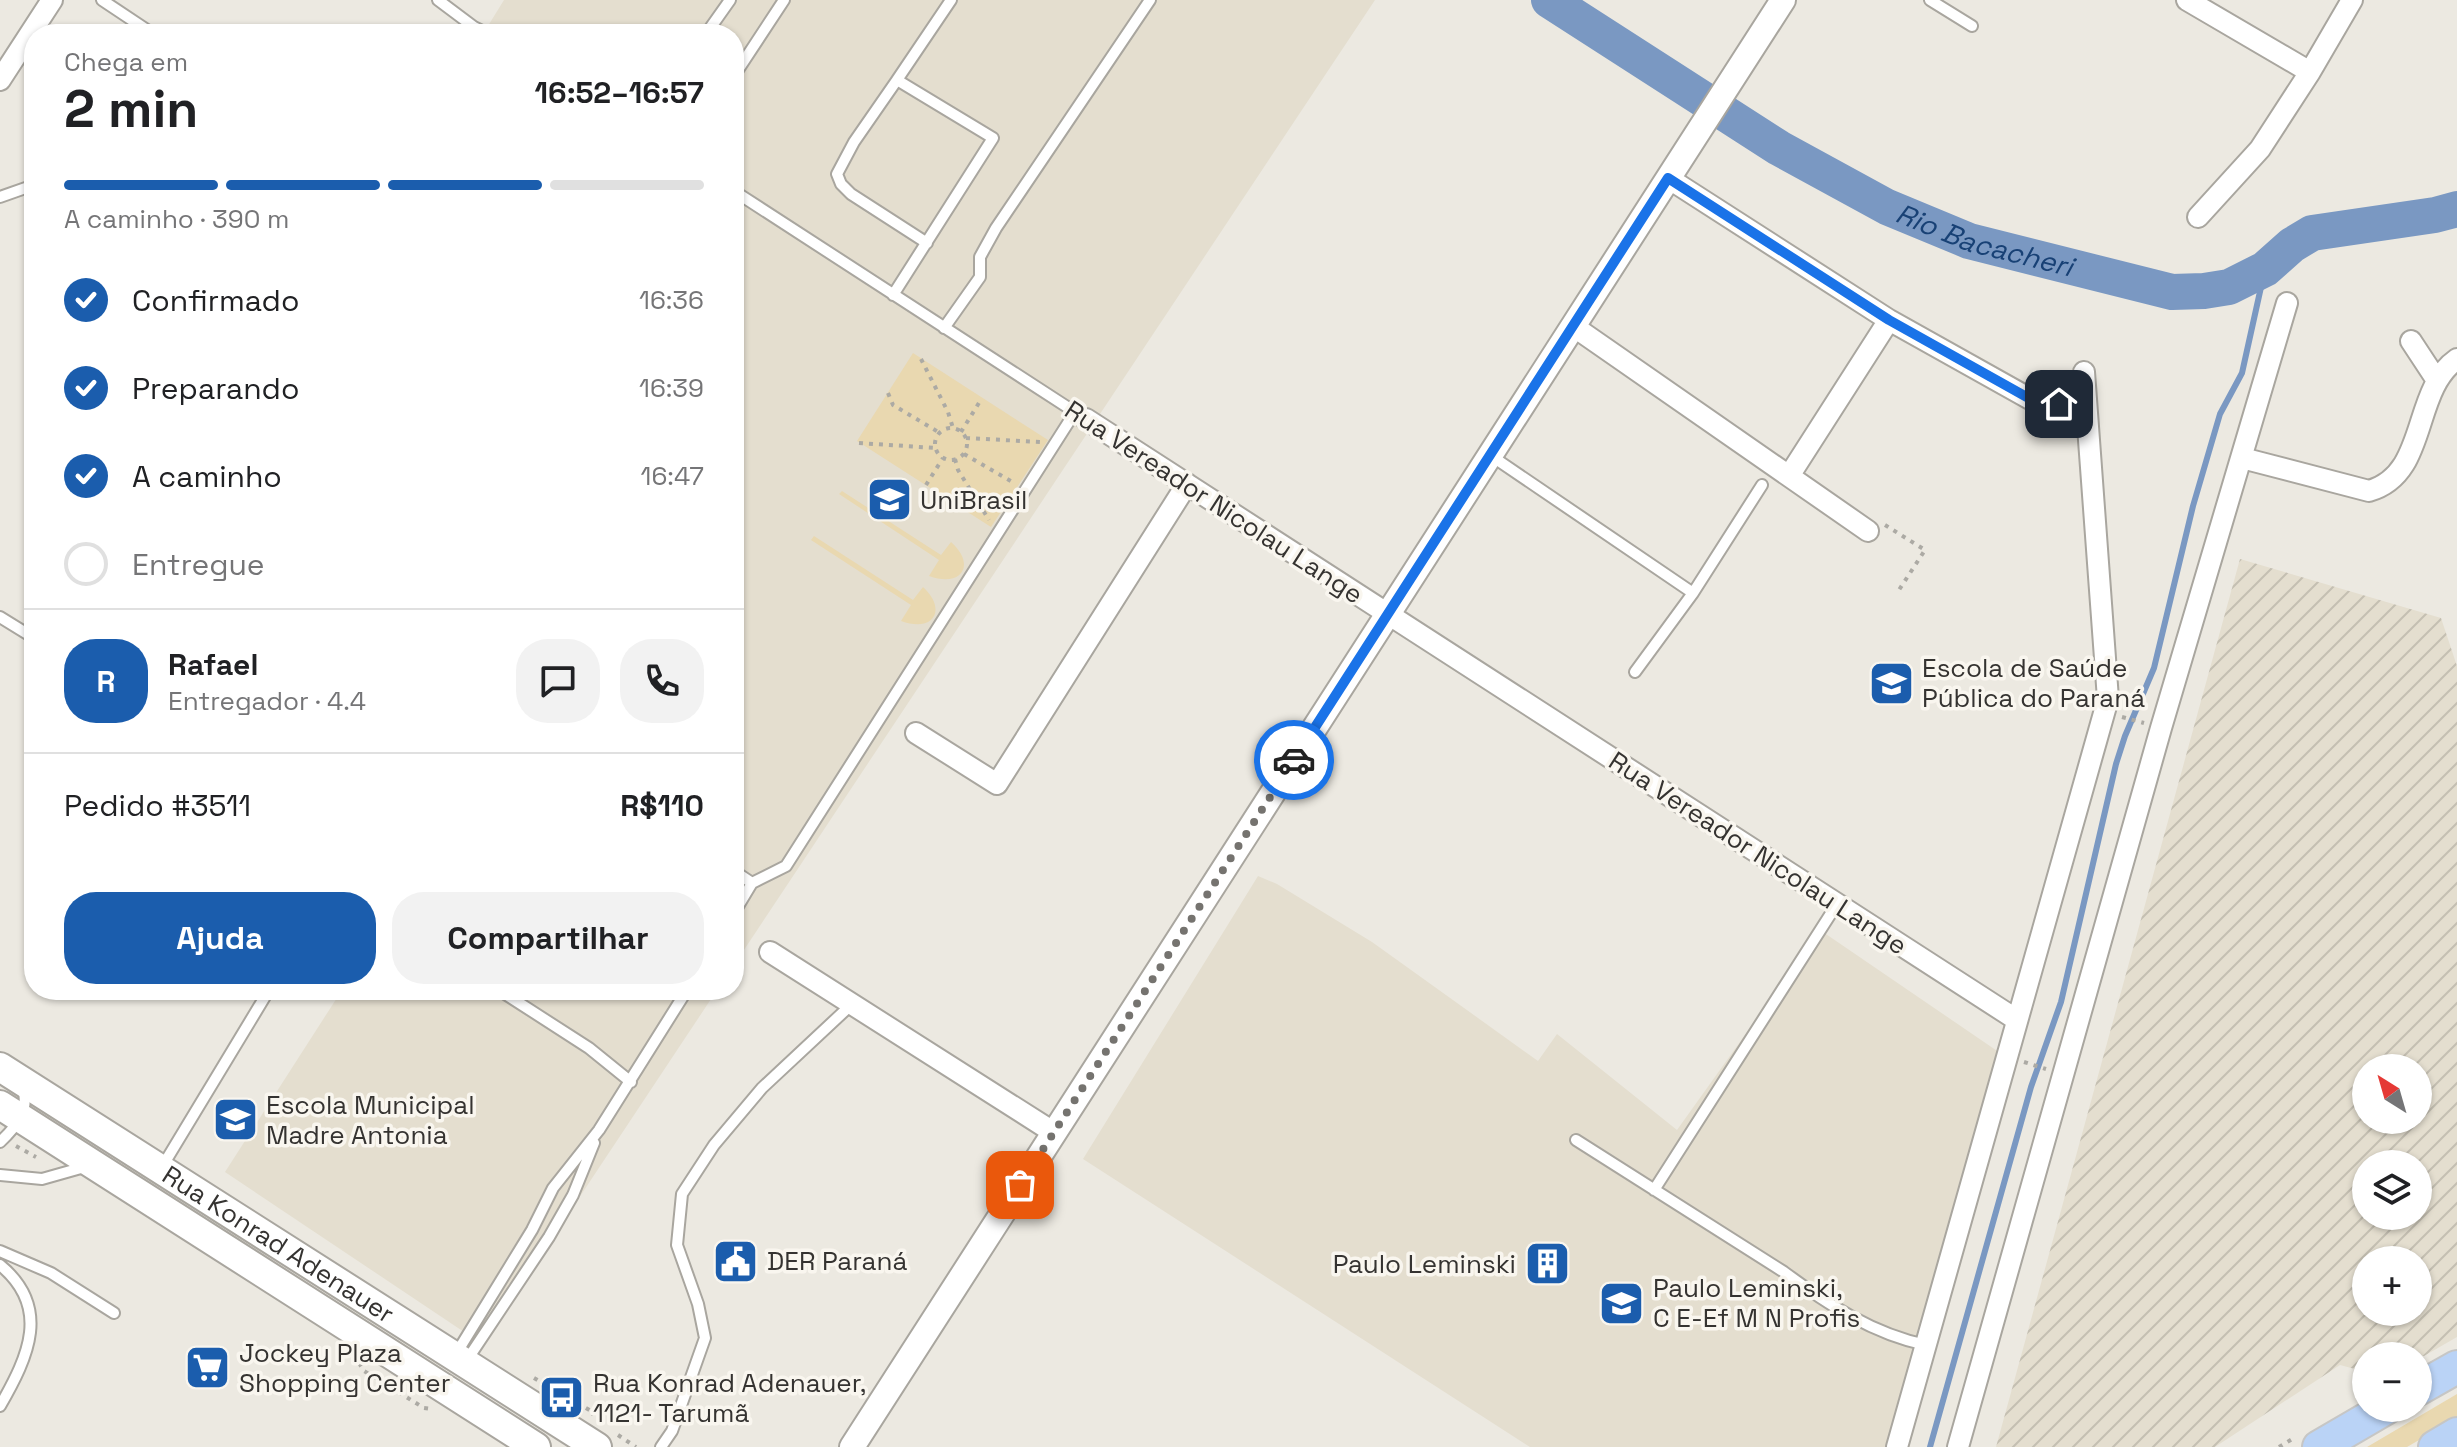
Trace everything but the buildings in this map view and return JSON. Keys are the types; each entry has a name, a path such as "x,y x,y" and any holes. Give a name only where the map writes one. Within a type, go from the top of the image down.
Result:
{"highway":[{"path":"2432,1381 2457,1367"},
{"path":"2319,1447 2362,1422"},
{"path":"2435,1447 2457,1434"}],"main road":[{"name":"Rua Konrad Adenauer","path":"8,1072 597,1447"},
{"name":"Rua Konrad Adenauer","path":"10,1111 529,1445"}],"street":[{"path":"40,24 52,0"},
{"path":"852,1447 1783,0"},
{"path":"2187,0 2310,72"},
{"path":"2198,217 2260,149 2352,0"},
{"path":"0,80 24,53"},
{"path":"1668,178 1889,320 2032,400 2086,407"},
{"path":"1958,1447 2161,728 2287,303"},
{"path":"1789,476 1889,320"},
{"path":"1573,326 1789,476 1876,528"},
{"path":"2411,341 2436,379"},
{"path":"2242,458 2369,491 2379,488 2401,470 2409,456 2436,379 2457,359"},
{"path":"1897,1447 2108,699 2084,372"},
{"name":"Rua Vereador Nicolau Lange","path":"1080,416 2017,1020"},
{"path":"916,733 997,784 1187,484"},
{"path":"770,952 1053,1132"}],"lane":[{"path":"102,0 138,24"},
{"path":"438,0 470,24"},
{"path":"713,24 730,0"},
{"path":"744,61 784,0"},
{"path":"927,243 851,194 841,184 837,174 854,142 951,0"},
{"path":"944,328 980,277 980,257 996,228 1150,0"},
{"path":"1930,0 1972,26"},
{"path":"893,295 993,138 897,80"},
{"path":"0,197 24,189"},
{"name":"Rua Vereador Nicolau Lange","path":"744,198 1080,416"},
{"path":"744,896 752,883 786,866 1080,416"},
{"path":"1490,455 1693,593"},
{"path":"1635,672 1693,593 1762,485"},
{"path":"0,617 24,632"},
{"path":"744,878 752,883"},
{"path":"1654,1190 1837,904"},
{"path":"161,1168 263,1000"},
{"path":"515,1000 589,1048 631,1082"},
{"path":"460,1359 553,1188 599,1130 681,1000"},
{"path":"661,1447 672,1431 705,1338 698,1304 677,1245 682,1194 714,1145 762,1088 852,1004"},
{"path":"0,1142 10,1111 26,1101 25,1093 8,1072"},
{"path":"460,1359 561,1216 573,1195 599,1130"},
{"path":"1576,1140 1784,1272 1813,1294 1871,1327 1926,1345"},
{"path":"0,1175 42,1179 93,1164"},
{"path":"0,1251 51,1273 114,1313"},
{"path":"0,1265 24,1290 31,1322 20,1368 0,1406"}],"path":[{"path":"921,359 953,428 966,438 964,454 955,459 943,458"},
{"path":"888,393 893,405 940,433"},
{"path":"961,432 982,398"},
{"path":"943,458 935,441 940,433 953,428"},
{"path":"966,438 1046,442"},
{"path":"859,443 936,448"},
{"path":"964,454 1018,486"},
{"path":"926,485 943,458"},
{"path":"955,459 958,470 992,525"},
{"path":"1876,528 1925,550 1897,593"},
{"path":"2104,712 2161,728"},
{"path":"2006,1057 2053,1070"}],"shaded area":[{"name":"UniBrasil","path":"504,0 1375,0 744,950 744,24 489,24"},
{"path":"913,353 1048,440 991,527 857,441"},
{"path":"842,491 941,555 951,542 963,559 962,572 950,579 929,576 939,560 839,494"},
{"path":"814,536 913,600 923,587 935,604 933,617 921,624 901,621 911,605 811,540"},
{"path":"2240,559 2441,618 2457,666 2457,1337 2432,1351 2432,1342 2352,1342 2352,1368 2340,1365 2215,1447 1996,1447"},
{"name":"Paulo Leminski, C E-Ef M N Profis","path":"1258,876 1277,884 1372,942 1538,1061 1557,1034 1677,1130 1820,930 2006,1057 1897,1447 1530,1447 1083,1159"},
{"path":"336,1000 710,1000 482,1344 225,1172"},
{"path":"2457,1394 2457,1418 2407,1447 2367,1447 2409,1422 2432,1422 2432,1409"}],"waterway":[{"name":"Rio Bacacheri","path":"1549,0 1779,148 1887,207 1969,241 2172,292 2229,287 2265,269 2292,245 2312,233 2457,209"},
{"path":"1930,1447 2031,1087 2061,1002 2116,764 2154,668 2193,506 2220,414 2242,373 2265,269"}],"way so far":[{"path":"1020,1185 1294,760"}],"place":[{"name":"UniBrasil","path":"889,500"},
{"name":"Escola de Saúde Pública do Paraná","path":"1891,683"},
{"name":"Escola Municipal Madre Antonia","path":"235,1120"},
{"name":"DER Paraná","path":"736,1261"},
{"name":"Paulo Leminski","path":"1547,1264"},
{"name":"Paulo Leminski, C E-Ef M N Profis","path":"1622,1303"},
{"name":"Jockey Plaza Shopping Center","path":"208,1368"},
{"name":"Rua Konrad Adenauer, 1121- Tarumã","path":"562,1398"}],"route":[{"path":"1294,760 1668,178 1889,320 2032,400 2059,404"}]}
